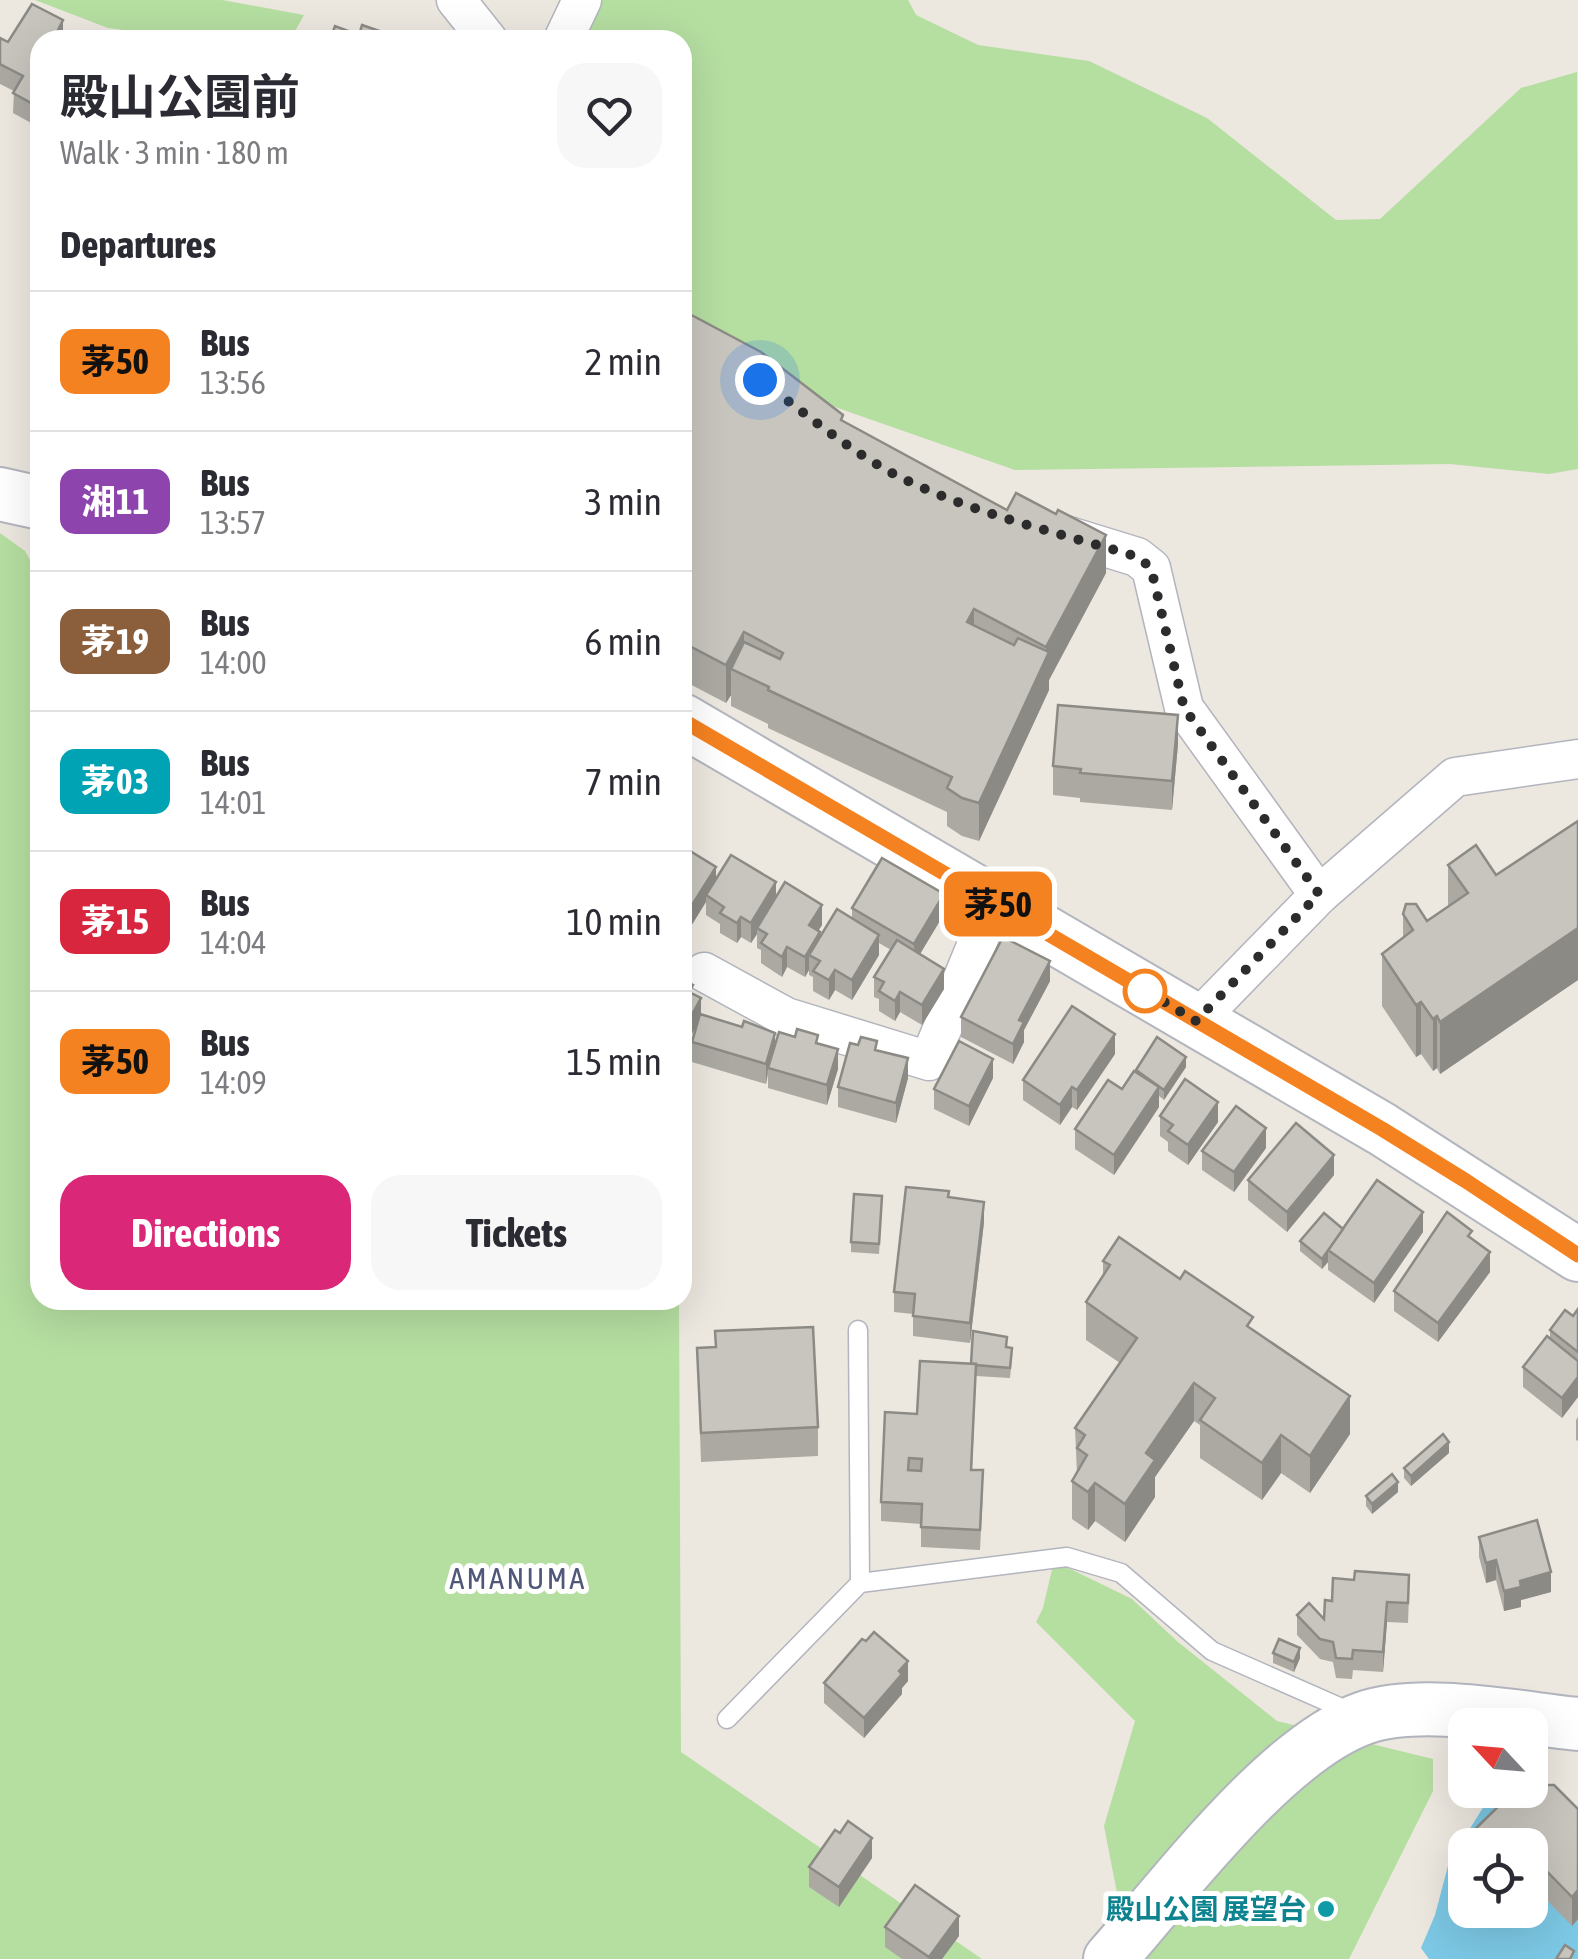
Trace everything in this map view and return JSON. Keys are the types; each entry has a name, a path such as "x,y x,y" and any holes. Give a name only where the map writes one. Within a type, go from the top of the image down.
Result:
{"main road":[{"path":"0,494 30,502"},
{"path":"692,726 1466,1181 1578,1256"},
{"path":"1110,1959 1246,1806 1304,1751 1364,1718 1400,1711 1450,1711 1578,1724"}],"street":[{"path":"456,0 480,30"},
{"path":"568,30 582,0"},
{"path":"1028,523 1138,557 1151,568 1184,708 1319,894"},
{"path":"1196,1021 1319,894 1455,777 1578,758"},
{"path":"704,972 786,1017 929,1060 994,902"}],"lane":[{"path":"858,1330 860,1582"},
{"path":"727,1719 860,1582 1067,1558 1121,1572 1212,1650 1364,1718"}],"green space":[{"path":"35,0 222,0 304,15 296,30 108,28"},
{"path":"587,0 908,0 916,15 978,45 1089,61 1207,118 1336,220 1380,219 1521,88 1577,72 1578,469 1549,474 1450,464 1015,470 775,386 692,338 692,30 568,30"},
{"path":"0,533 25,551 30,560 30,1310 679,1310 681,1752 982,1959 0,1959"},
{"path":"1054,1561 1132,1599 1178,1642 1277,1721 1433,1759 1433,1791 1349,1959 1130,1959 1104,1826 1135,1721 1036,1622"}],"water":[{"path":"1548,1803 1578,1825 1578,1959 1429,1959 1421,1948 1435,1915 1448,1866 1448,1928 1548,1928 1548,1828 1470,1828 1483,1808 1548,1808"}],"building":[{"path":"32,4 63,20 58,30 30,30 30,102 13,93 23,76 0,64 0,38 8,42"},
{"path":"692,315 761,352 843,415 841,420 1007,510 1016,493 1106,535 1046,647 974,609 967,622 1014,645 1018,638 1049,652 979,803 947,788 952,777 731,669 744,642 780,659 783,653 744,632 726,665 692,647"},
{"path":"1058,705 1178,715 1172,781 1080,773 1081,769 1053,766"},
{"path":"1578,821 1578,928 1440,1022 1437,1016 1433,1019 1421,1002 1416,1005 1382,954 1413,930 1403,914 1406,904 1416,904 1427,921 1468,893 1448,865 1476,845 1496,875"},
{"path":"692,852 716,867 692,905"},
{"path":"731,855 776,882 751,923 741,917 737,923 720,913 724,907 706,895"},
{"path":"882,858 944,894 914,944 852,908"},
{"path":"785,882 822,905 809,925 820,932 805,957 787,947 782,957 761,943 767,934 757,928"},
{"path":"837,909 879,935 852,980 835,970 829,980 813,971 820,961 809,955"},
{"path":"1003,937 1050,961 1019,1020 1024,1022 1013,1044 961,1017"},
{"path":"897,940 944,969 922,1005 900,992 895,1001 879,991 884,982 874,977"},
{"path":"692,994 701,998 692,1015"},
{"path":"1072,1006 1115,1034 1077,1090 1072,1087 1060,1105 1023,1080"},
{"path":"700,1014 742,1027 744,1021 775,1033 766,1064 692,1042"},
{"path":"797,1029 818,1035 816,1043 838,1049 827,1085 768,1068 779,1032 795,1037"},
{"path":"861,1037 877,1041 875,1050 908,1058 896,1103 838,1087 850,1043 858,1045"},
{"path":"1157,1037 1186,1057 1164,1090 1136,1070"},
{"path":"959,1041 993,1059 969,1106 934,1089"},
{"path":"1134,1071 1159,1087 1114,1155 1075,1129 1108,1080 1122,1089"},
{"path":"1185,1079 1218,1102 1188,1145 1168,1131 1173,1125 1160,1116"},
{"path":"1236,1106 1266,1128 1234,1172 1202,1151"},
{"path":"1296,1123 1334,1155 1287,1212 1248,1180"},
{"path":"1377,1180 1423,1212 1374,1283 1328,1250"},
{"path":"906,1187 949,1191 948,1197 984,1202 970,1323 913,1316 915,1294 894,1292"},
{"path":"854,1194 882,1196 879,1244 851,1242"},
{"path":"1447,1212 1472,1231 1468,1236 1490,1252 1438,1323 1394,1291"},
{"path":"1324,1213 1343,1229 1322,1259 1300,1241"},
{"path":"1119,1237 1180,1279 1185,1271 1253,1317 1247,1326 1350,1396 1310,1456 1281,1435 1262,1463 1200,1420 1215,1398 1194,1383 1146,1453 1155,1460 1125,1504 1095,1483 1088,1492 1072,1481 1087,1455 1077,1448 1085,1435 1075,1428 1137,1338 1086,1302 1110,1265 1103,1261"},
{"path":"1578,1309 1578,1352 1550,1330 1565,1310 1573,1316"},
{"path":"813,1327 818,1427 701,1433 697,1348 716,1347 715,1331"},
{"path":"973,1331 1007,1337 1006,1347 1012,1348 1010,1368 971,1364"},
{"path":"1547,1336 1578,1361 1578,1377 1562,1398 1523,1367"},
{"path":"920,1361 976,1364 971,1470 983,1470 980,1530 921,1527 922,1504 881,1502 885,1412 917,1414","holes":["909,1458 922,1459 921,1471 908,1470"]},
{"path":"1443,1434 1449,1442 1411,1476 1404,1468"},
{"path":"1392,1474 1398,1482 1372,1504 1366,1496"},
{"path":"1537,1520 1551,1572 1520,1581 1521,1587 1504,1591 1496,1560 1486,1563 1479,1537"},
{"path":"1355,1571 1409,1575 1408,1603 1387,1602 1383,1652 1353,1650 1352,1659 1336,1658 1333,1642 1320,1639 1297,1615 1309,1603 1324,1619 1325,1600 1332,1601 1333,1578 1354,1580"},
{"path":"874,1632 908,1661 899,1671 902,1674 864,1718 824,1683 862,1639 866,1641"},
{"path":"1279,1639 1300,1648 1294,1662 1273,1653"},
{"path":"1548,1785 1554,1785 1578,1809 1578,1890 1572,1897 1548,1872 1548,1828 1476,1828 1497,1808 1548,1808"},
{"path":"848,1821 872,1838 839,1887 809,1867 835,1830 840,1833"},
{"path":"915,1885 959,1916 929,1957 885,1927"},
{"path":"1565,1945 1574,1951 1570,1959 1556,1959"}],"bus line":[{"name":"茅50","path":"692,726 1382,1129 1578,1255"}],"place":[{"name":"殿山公園 展望台","path":"1326,1909"}],"district":[{"name":"AMANUMA","path":"518,1578"}],"route":[{"path":"760,380 867,458 910,483 1138,557 1151,568 1184,708 1319,894 1196,1021 1129,981 1145,991"}]}
